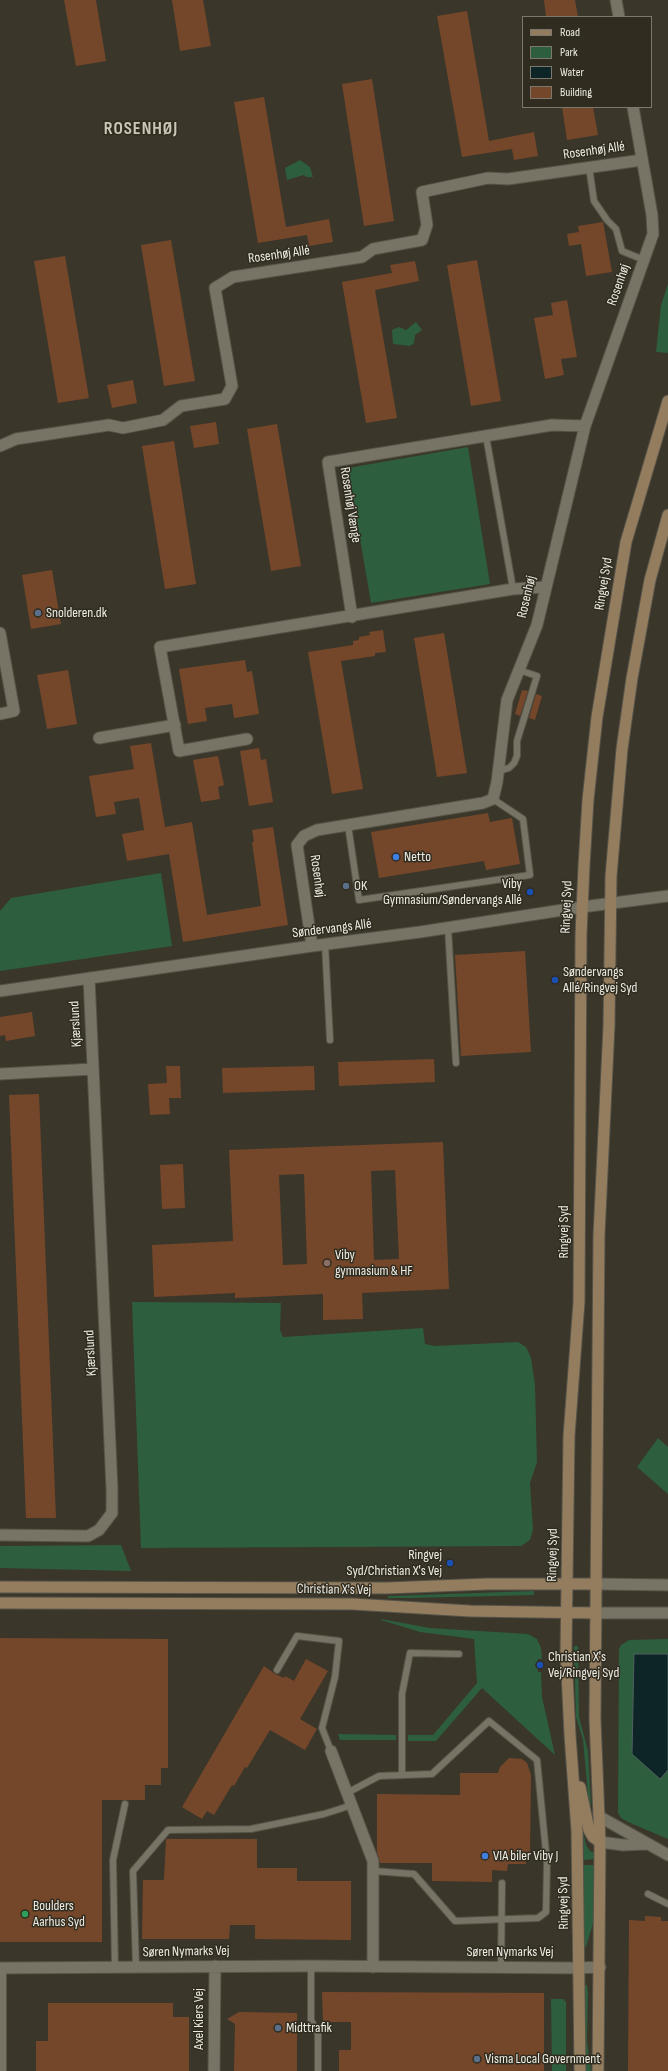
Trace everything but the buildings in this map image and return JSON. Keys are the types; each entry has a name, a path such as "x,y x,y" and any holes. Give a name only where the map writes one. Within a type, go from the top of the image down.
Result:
{"main road":[{"name":"Ringvej Syd","path":"580,2071 577,1830 566,1653 569,1436 579,1302 582,907 588,800 597,717 626,542 668,401"},
{"path":"598,2071 600,1817 596,1763 596,1613 599,1235 609,1026 610,904 614,832 622,749 632,678 650,580 668,515"},
{"path":"650,580 668,543"},
{"name":"Christian X's Vej","path":"0,1587 387,1588 487,1584 597,1584"},
{"name":"Christian X's Vej","path":"0,1603 352,1604 470,1611 596,1613"},
{"path":"570,1735 589,1830 593,1837 600,1842"}],"street":[{"path":"616,0 619,16"},
{"name":"Rosenhøj","path":"312,946 297,845 304,836 317,830 483,803 493,799 507,700 537,625 585,426 653,234 652,215 633,108"},
{"name":"Rosenhøj Allé","path":"0,446 16,439 109,425 124,428 163,420 181,406 225,399 232,386 215,288 233,277 362,257 373,249 422,240 427,225 422,192 488,178 508,179 642,160"},
{"name":"Rosenhøj Vænge","path":"352,617 328,462 552,425 585,426"},
{"path":"247,739 179,751 160,647 352,617 513,589 545,587"},
{"path":"0,633 14,711 0,714"},
{"path":"99,738 175,725"},
{"name":"Søndervangs Allé","path":"0,991 325,944 448,928 582,907 668,896"},
{"name":"Kjærslund","path":"0,1535 88,1536 99,1530 112,1513 112,1481 89,978"},
{"path":"0,1074 93,1069"},
{"name":"Christian X's Vej","path":"597,1584 668,1585"},
{"name":"Christian X's Vej","path":"596,1613 668,1613"},
{"path":"331,1751 373,1861 373,1967"},
{"path":"600,1817 668,1855"},
{"path":"600,1842 623,1845 647,1844"},
{"name":"Søren Nymarks Vej","path":"2,1968 215,1966 600,1967"},
{"name":"Axel Kiers Vej","path":"214,2071 215,1966"}],"lane":[{"path":"589,167 594,201 607,220 616,229 622,252 644,260"},
{"path":"486,436 513,589"},
{"path":"498,771 509,768 514,763 517,756 517,741 538,676 519,670"},
{"path":"348,825 359,900 530,875 523,818 493,799"},
{"path":"448,928 456,1063"},
{"path":"325,944 330,1040"},
{"path":"277,1670 297,1636 338,1641 335,1677 322,1728 331,1751"},
{"path":"402,1775 402,1694 410,1653 459,1654"},
{"path":"347,1793 379,1776 432,1774 489,1721 537,1760 547,1863 546,1912 538,1918 455,1921 414,1874 373,1871"},
{"path":"116,1967 113,1860 125,1804"},
{"path":"136,1967 133,1871 168,1830 251,1829 324,1814 352,1805"},
{"path":"501,1967 502,1883"},
{"path":"648,1894 668,1904"},
{"path":"311,1966 311,2020 318,2034 318,2071"},
{"path":"2,1968 3,2071"}],"green space":[{"path":"300,160 310,167 313,177 306,177 304,175 287,180 285,168"},
{"path":"668,284 668,353 656,352 661,305"},
{"path":"416,322 422,330 415,335 414,343 410,346 393,344 392,330 399,327 406,330"},
{"path":"468,447 490,584 371,603 348,468"},
{"path":"161,873 172,946 0,971 0,911 11,898"},
{"path":"132,1302 281,1303 280,1330 283,1337 423,1328 425,1344 435,1346 518,1342 526,1347 531,1358 535,1385 537,1462 530,1483 533,1530 530,1540 521,1546 141,1548"},
{"path":"658,1438 668,1447 668,1494 637,1467"},
{"path":"121,1545 131,1571 0,1568 0,1546"},
{"path":"534,1591 534,1595 388,1598 388,1596"},
{"path":"381,1619 430,1628 528,1634 537,1639 541,1648 542,1659 538,1659 538,1672 541,1672 542,1697 555,1755 482,1688 436,1741 408,1741 408,1735 433,1735 477,1683 474,1639 420,1632"},
{"path":"668,1639 668,1654 634,1654 660,1779 668,1770 668,1839 628,1822 621,1818 618,1813 619,1649 621,1645 629,1640"},
{"path":"574,1646 578,1646 579,1717 588,1751 591,1805 589,1805 583,1740 576,1717"},
{"path":"338,1734 396,1735 396,1740 340,1740"},
{"path":"583,1831 586,1845 590,1851 594,1853 595,1859 584,1860"},
{"path":"584,1865 595,1865 594,1920 586,1947 583,1945"},
{"path":"583,1985 587,1985 588,1992 587,2041 591,2071 584,2071"},
{"path":"551,1999 563,1999 566,2002 566,2071 552,2071"}],"water":[{"path":"634,1654 668,1654 668,1770 660,1779 632,1754"}],"place":[{"name":"Snolderen.dk","path":"38,613"},
{"name":"Netto","path":"396,857"},
{"name":"OK","path":"346,886"},
{"name":"Viby Gymnasium/Søndervangs Allé","path":"530,892"},
{"name":"Søndervangs Allé/Ringvej Syd","path":"555,980"},
{"name":"Viby gymnasium & HF","path":"327,1263"},
{"name":"Ringvej Syd/Christian X's Vej","path":"450,1563"},
{"name":"Christian X's Vej/Ringvej Syd","path":"540,1665"},
{"name":"VIA biler Viby J","path":"485,1856"},
{"name":"Boulders Aarhus Syd","path":"25,1914"},
{"name":"Midttrafik","path":"278,2028"},
{"name":"Visma Local Government","path":"477,2059"}],"district":[{"name":"ROSENHØJ","path":"141,129"}]}
